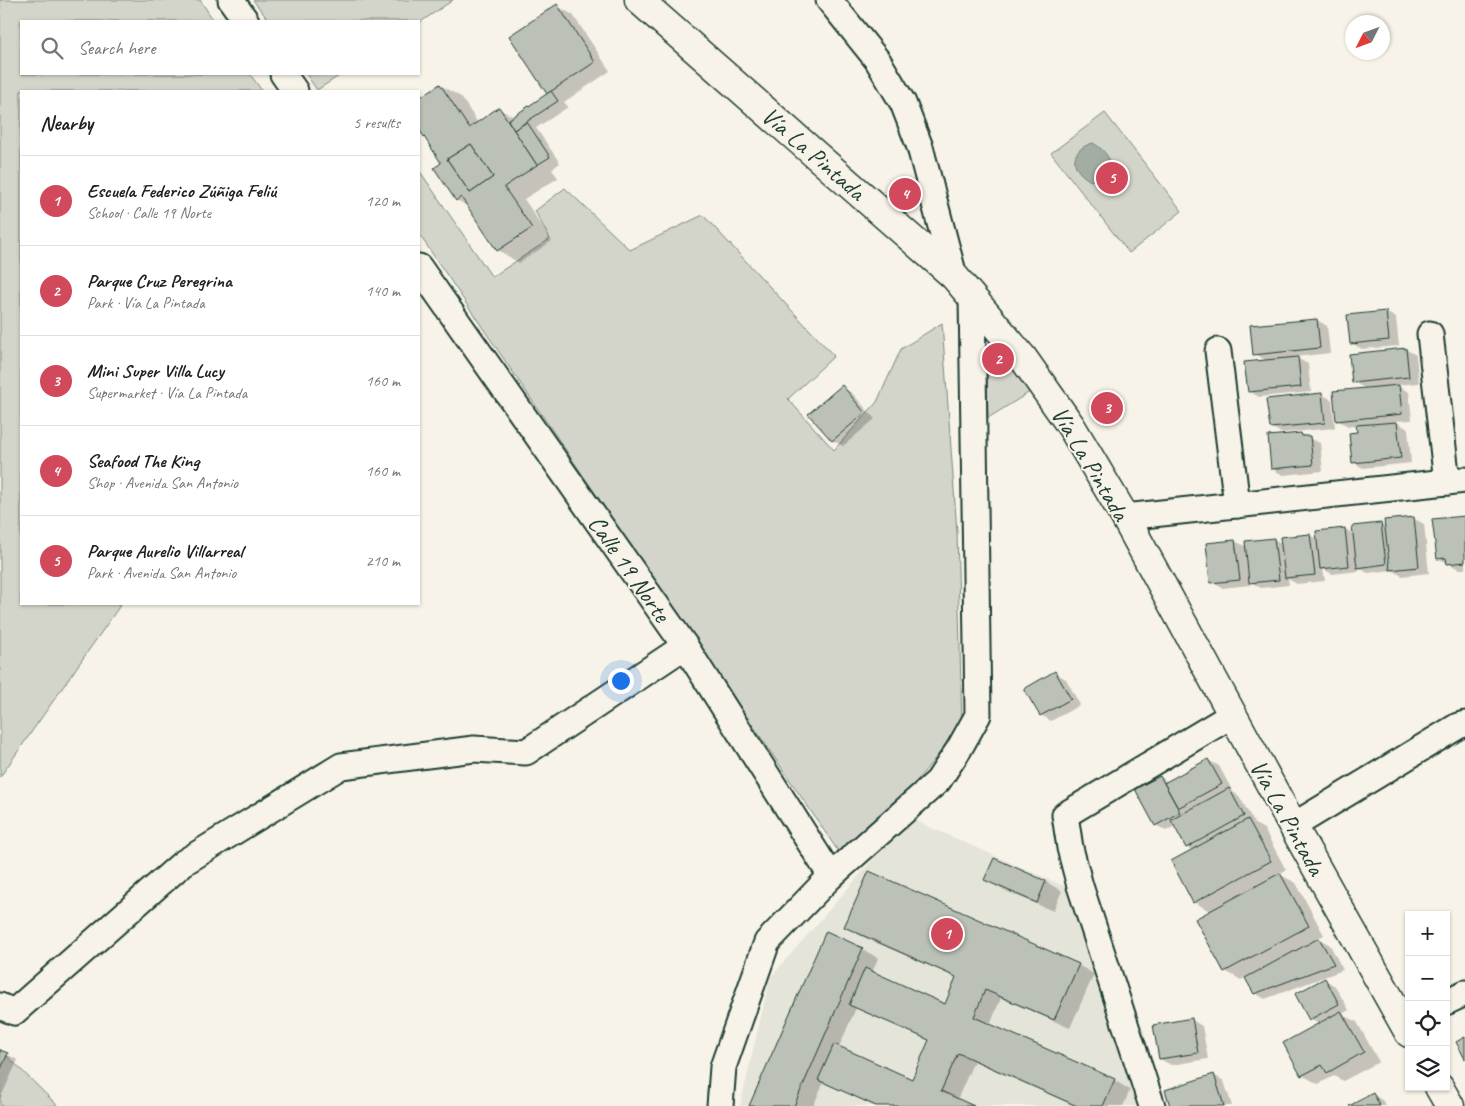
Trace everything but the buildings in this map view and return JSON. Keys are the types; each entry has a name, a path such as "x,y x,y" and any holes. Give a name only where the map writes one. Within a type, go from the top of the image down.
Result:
{"main road":[{"name":"Vía La Pintada","path":"639,0 963,286 1022,358 1071,426 1125,517 1292,826 1405,1023"},
{"path":"1441,1091 1450,1106"}],"street":[{"path":"231,0 245,20"},
{"path":"720,1106 723,1068 767,942 831,876 938,780 959,750 978,715 963,286 920,146 903,103 878,61 829,0"},
{"path":"284,75 295,90"},
{"name":"Calle 19 Norte","path":"420,268 685,646 831,876"},
{"path":"1125,517 1456,481 1430,334"},
{"path":"1218,351 1237,504"},
{"path":"0,1006 14,1012 183,863 342,766 474,749 526,752 685,646"},
{"path":"1152,1106 1080,886 1070,848 1065,815 1232,715"},
{"path":"1292,826 1458,726 1465,724"},
{"path":"1448,1001 1465,993"}],"shaded area":[{"path":"0,0 200,0 213,20 20,20 20,75 251,75 261,90 20,90 20,605 120,605 0,777"},
{"path":"253,0 453,0 420,22 420,20 268,20"},
{"path":"307,75 340,75 317,90"},
{"path":"1105,113 1182,211 1129,253 1051,153"},
{"path":"1093,143 1105,153 1112,166 1104,176 1091,181 1079,171 1075,160 1079,150"},
{"path":"420,171 492,277 550,239 535,211 565,188 630,250 703,215 834,356 788,399 834,450 877,402 901,349 942,323 957,532 962,726 914,784 838,851 420,235"},
{"path":"986,329 1033,390 988,418"},
{"path":"909,818 1073,890 1140,1106 740,1106 770,978"},
{"path":"0,1049 58,1106 0,1106"}],"place":[{"name":"Parque Aurelio Villarreal","path":"1112,178"},
{"name":"Seafood The King","path":"905,194"},
{"name":"Parque Cruz Peregrina","path":"998,359"},
{"name":"Mini Super Villa Lucy","path":"1107,408"},
{"name":"Escuela Federico Zúñiga Feliú","path":"947,934"}]}
